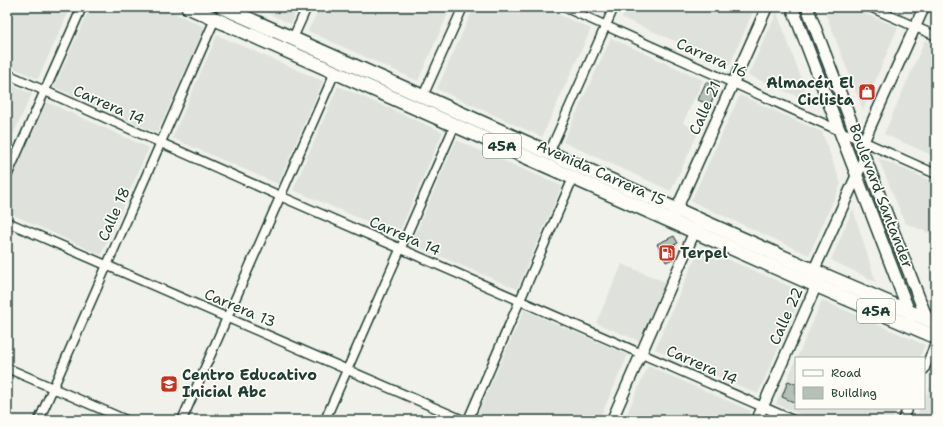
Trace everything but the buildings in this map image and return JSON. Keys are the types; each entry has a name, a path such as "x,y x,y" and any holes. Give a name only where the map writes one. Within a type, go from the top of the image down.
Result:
{"main road":[{"name":"Avenida Carrera 15","path":"188,7 816,286 936,337"},
{"name":"Avenida Carrera 15","path":"222,7 931,321"},
{"name":"Boulevard Santander","path":"792,7 916,328"},
{"name":"Boulevard Santander","path":"807,7 931,321"}],"street":[{"path":"7,176 82,7"},
{"path":"293,38 307,7"},
{"path":"423,96 463,7"},
{"name":"Carrera 16","path":"564,7 839,130 862,146 936,174"},
{"path":"549,153 614,7"},
{"name":"Calle 21","path":"671,222 766,7"},
{"path":"870,7 936,36"},
{"name":"Calle 22","path":"757,420 816,286 814,270 857,176 862,146 924,7"},
{"name":"Calle 18","path":"39,420 215,19"},
{"path":"182,420 335,72"},
{"name":"Carrera 14","path":"7,74 400,249 793,420"},
{"path":"325,420 455,125"},
{"path":"468,420 573,178"},
{"path":"612,420 700,220"},
{"name":"Carrera 13","path":"7,222 463,420"},
{"path":"925,368 936,342"},
{"path":"7,368 126,420"},
{"path":"902,420 908,409"}],"shaded area":[{"path":"7,7 71,7 38,79 7,65"},
{"path":"90,7 161,7 205,27 157,133 54,87"},
{"path":"254,7 298,7 291,24"},
{"path":"320,7 451,7 418,81 308,31"},
{"path":"474,7 542,7 591,29 542,137 437,89"},
{"path":"627,7 755,7 730,65 622,18"},
{"path":"823,7 848,7 898,27 863,110"},
{"path":"777,12 810,102 748,75"},
{"path":"217,35 323,81 278,184 172,138"},
{"path":"611,38 703,80 683,123 699,131 671,191 563,142"},
{"path":"925,40 936,45 936,157 884,134"},
{"path":"7,83 32,94 7,148"},
{"path":"338,86 443,132 398,235 293,190"},
{"path":"740,95 822,132 841,184 809,255 691,201"},
{"path":"47,102 149,148 101,255 7,212 7,189"},
{"path":"456,140 562,186 517,289 411,244"},
{"path":"878,158 936,183 936,236 905,223"},
{"path":"853,209 876,282 831,260"},
{"path":"700,247 803,292 758,394 655,349"},
{"path":"622,264 665,282 639,341 596,323"},
{"path":"822,300 925,345 919,357 797,357"},
{"path":"524,310 628,355 599,420 482,420 476,418"},
{"path":"795,362 795,409 897,409 892,420 813,420 776,404"},
{"path":"648,366 751,411 747,420 624,420"},
{"path":"936,373 936,420 915,420 920,409 925,409 925,398"}],"place":[{"name":"Almacén El Ciclista","path":"867,92"},
{"name":"Terpel","path":"667,253"},
{"name":"Centro Educativo Inicial Abc","path":"169,384"}]}
